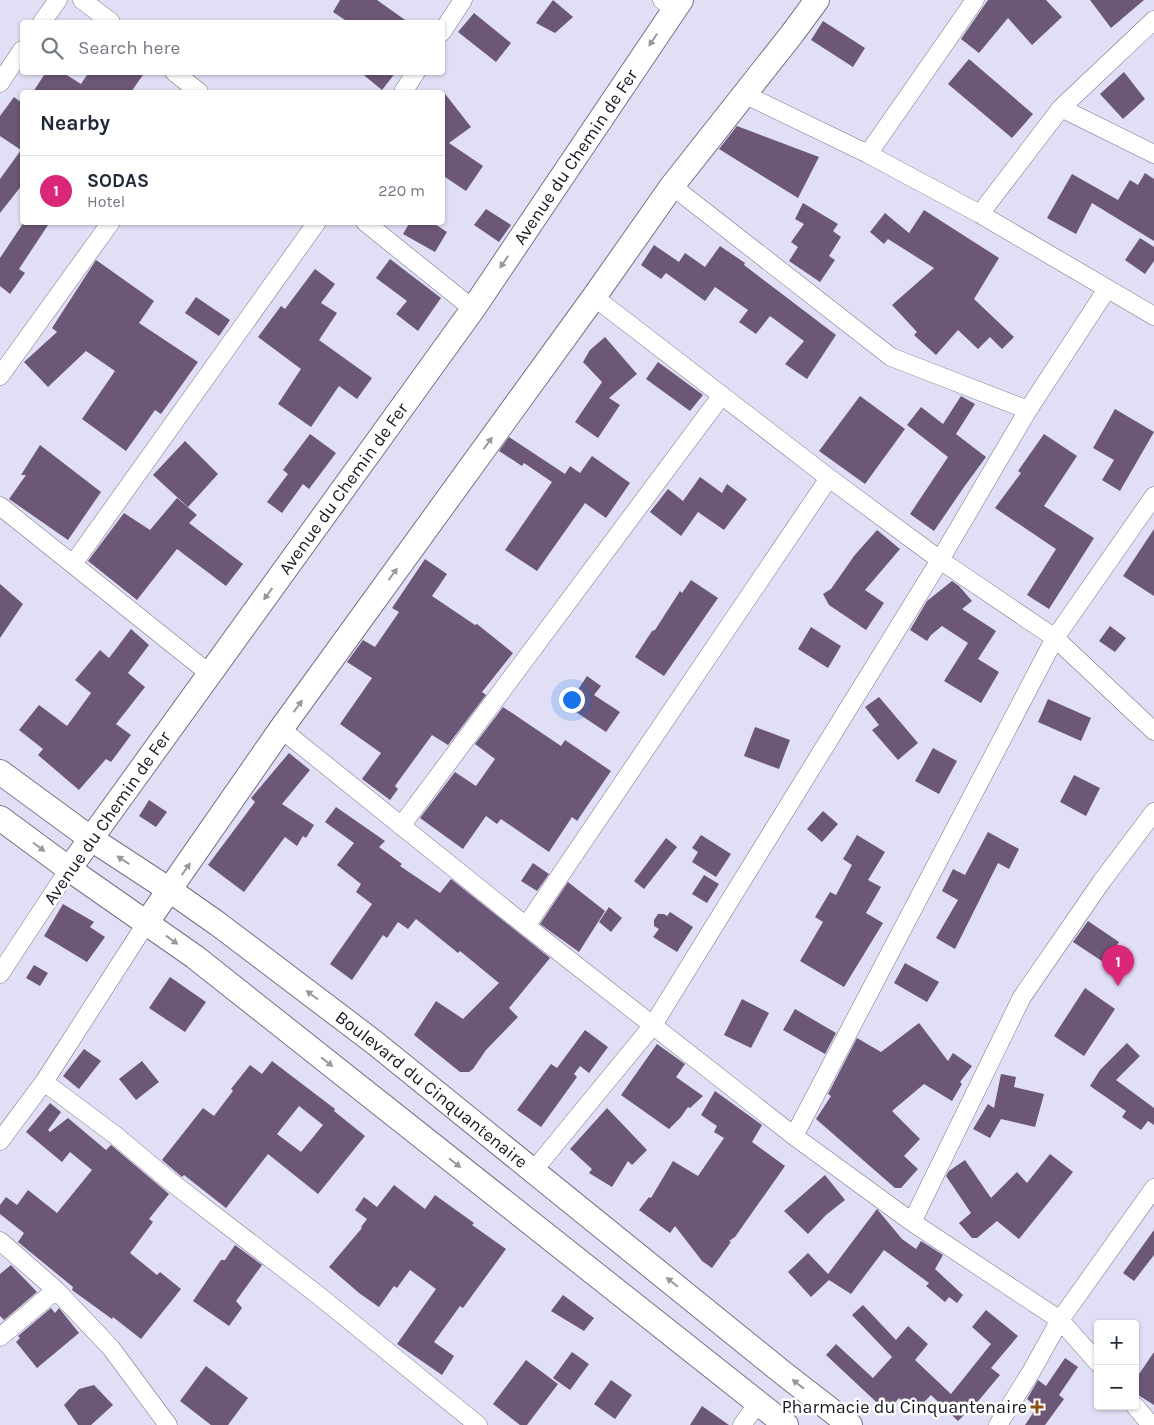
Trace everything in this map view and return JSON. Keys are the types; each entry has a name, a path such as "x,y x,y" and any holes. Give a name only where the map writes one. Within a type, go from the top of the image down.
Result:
{"street":[{"path":"43,20 58,0"},
{"path":"82,0 108,20"},
{"path":"445,28 464,0"},
{"path":"0,1141 44,1082 147,922 281,730 672,186 817,0"},
{"path":"868,154 975,0"},
{"name":"Avenue du Chemin de Fer","path":"0,974 90,838 473,308 672,3"},
{"path":"980,214 1061,108 1154,20"},
{"path":"0,82 20,53"},
{"path":"178,75 197,90"},
{"path":"404,90 414,75"},
{"path":"744,94 868,154 980,214 1154,316"},
{"path":"1061,108 1154,154"},
{"path":"672,186 891,357 1028,410"},
{"path":"0,376 108,225"},
{"path":"73,564 315,225"},
{"path":"369,225 473,308"},
{"path":"534,1170 653,1025 940,560 1028,410 1107,289"},
{"path":"594,297 829,478 940,560 1055,638 1154,731"},
{"path":"401,826 722,395"},
{"path":"526,926 829,478"},
{"path":"794,1136 1055,638 1154,496"},
{"path":"0,506 210,674"},
{"path":"281,730 526,926 794,1136 912,1222 1060,1320 1094,1359"},
{"name":"Boulevard du Cinquantenaire","path":"0,772 90,838 171,890 375,1043 850,1425"},
{"path":"912,1222 1022,997 1102,880 1154,812"},
{"path":"0,818 195,957 786,1425"},
{"path":"44,1082 115,1135 178,1187 318,1295 478,1425"},
{"path":"998,1425 1060,1320 1154,1188"},
{"path":"0,1241 56,1290 111,1348 168,1425"},
{"path":"0,1338 56,1290"},
{"path":"742,1425 758,1403"},
{"path":"1138,1410 1151,1425"}],"building":[{"path":"340,0 377,0 405,20 345,20 333,12"},
{"path":"553,0 573,17 555,33 536,23"},
{"path":"988,0 1046,0 1062,17 1032,45 1008,18 979,53 961,39"},
{"path":"1090,0 1144,0 1111,28"},
{"path":"474,13 511,43 496,62 458,32"},
{"path":"823,21 865,48 853,67 811,40"},
{"path":"969,59 1033,114 1012,138 948,84"},
{"path":"1124,72 1145,99 1123,119 1100,94"},
{"path":"44,75 67,75 81,84 87,75 143,75 132,90 34,90"},
{"path":"364,75 394,75 382,90"},
{"path":"445,94 471,127 449,143 483,166 466,191 445,177"},
{"path":"14,97 20,102 20,149 0,136 0,116"},
{"path":"737,126 819,157 798,198 719,149"},
{"path":"20,151 20,188 0,213 0,179"},
{"path":"1145,173 1154,179 1154,241 1092,203 1076,234 1047,218 1072,174 1118,200 1130,180 1138,185"},
{"path":"803,203 838,224 833,231 841,237 829,256 835,260 820,282 789,261 798,247 791,242 804,224 795,219"},
{"path":"486,209 511,225 499,242 474,225"},
{"path":"924,210 999,258 974,299 1014,337 1002,349 990,337 978,349 958,330 936,355 914,335 917,332 892,305 934,268 888,239 884,244 870,232 885,213 909,233"},
{"path":"22,225 48,225 19,269 25,273 10,294 0,286 0,258"},
{"path":"408,225 436,225 447,232 435,252 403,234"},
{"path":"1140,238 1154,247 1154,261 1145,274 1125,260"},
{"path":"654,245 679,262 685,253 705,267 720,246 745,263 744,265 836,335 807,379 785,364 804,341 770,316 756,334 739,322 748,310 715,287 705,301 666,273 661,279 641,265"},
{"path":"390,259 441,298 418,331 396,314 407,301 376,278"},
{"path":"96,260 154,301 139,323 198,362 161,414 155,410 126,451 82,419 115,371 86,351 48,387 24,362 57,332 52,328"},
{"path":"315,269 335,284 321,303 337,313 319,340 372,378 357,399 339,386 311,427 278,404 301,369 258,337 281,306 285,309"},
{"path":"196,297 230,320 219,336 185,313"},
{"path":"605,337 637,374 609,398 620,405 598,438 575,422 602,382 583,362 590,350"},
{"path":"658,362 703,395 690,411 646,379"},
{"path":"860,396 905,429 865,484 819,451"},
{"path":"961,396 975,404 956,434 986,457 934,531 910,514 948,457 907,425 921,407 943,424"},
{"path":"1115,409 1154,432 1120,491 1102,480 1114,460 1093,448"},
{"path":"310,434 336,453 309,489 303,484 282,513 267,502 288,474 283,470"},
{"path":"1044,434 1077,456 1044,506 1094,538 1049,609 1027,595 1056,549 995,508 1021,473 1018,471"},
{"path":"509,437 565,474 570,466 580,473 592,456 630,483 606,518 585,503 537,571 505,550 552,482 524,463 522,466 499,451"},
{"path":"185,441 218,474 188,507 153,475"},
{"path":"40,445 101,492 68,540 9,499 26,475 21,475"},
{"path":"700,477 722,493 727,484 747,499 724,530 698,512 681,536 650,512 668,489 683,501"},
{"path":"177,498 197,515 189,523 243,564 226,586 177,549 137,600 88,561 124,513 150,530"},
{"path":"1154,529 1154,596 1123,576"},
{"path":"877,530 900,549 865,590 884,603 866,630 829,605 823,594 831,589 854,556"},
{"path":"425,559 447,574 432,596 475,625 477,624 513,653 482,692 486,695 448,745 432,735 395,786 398,789 390,800 362,779 381,753 340,724 372,678 347,662 363,640 375,647 399,612 392,608"},
{"path":"691,580 718,598 664,676 635,657 680,591 682,593"},
{"path":"952,581 972,601 962,609 996,631 978,659 999,672 981,703 944,681 968,643 942,626 927,641 910,630 927,601"},
{"path":"0,584 23,604 0,638"},
{"path":"1110,626 1126,638 1115,652 1099,641"},
{"path":"811,627 841,646 828,668 798,649"},
{"path":"131,629 149,645 128,673 145,687 116,724 131,735 111,762 106,759 79,790 38,755 43,749 19,730 39,705 67,726 91,693 75,680 100,650 109,658"},
{"path":"587,676 601,686 594,695 620,712 606,732 567,706"},
{"path":"879,697 918,743 898,760 872,730 879,725 865,707"},
{"path":"1048,699 1091,718 1081,741 1038,722"},
{"path":"503,707 561,746 565,740 611,771 577,821 572,817 549,852 501,819 497,824 486,816 463,849 420,818 455,772 476,786 495,759 475,744"},
{"path":"755,727 790,740 779,769 744,756"},
{"path":"933,748 957,761 939,794 915,781"},
{"path":"289,753 310,770 282,804 314,825 306,838 303,836 297,846 285,837 244,892 208,865 255,802 251,798"},
{"path":"1074,775 1100,788 1086,816 1060,802"},
{"path":"149,800 167,812 156,827 139,816"},
{"path":"336,807 385,841 379,847 402,864 400,866 440,893 451,879 550,958 509,1008 518,1017 486,1050 469,1072 460,1072 414,1035 436,1001 463,1019 499,983 460,951 458,953 416,919 408,929 398,922 387,938 383,935 352,980 330,964 372,904 356,892 361,884 337,865 354,843 325,822"},
{"path":"823,811 838,824 822,842 807,829"},
{"path":"988,832 1019,849 1009,869 998,863 955,949 936,938 958,900 942,891 953,869 965,875"},
{"path":"701,835 731,854 716,877 692,862 698,852 692,848"},
{"path":"857,835 885,852 868,880 881,887 866,913 883,923 844,987 800,961 823,922 815,917 830,892 836,895 852,865 843,859"},
{"path":"666,838 677,847 644,889 634,881"},
{"path":"533,863 549,874 537,891 521,881"},
{"path":"704,875 719,884 707,903 692,894"},
{"path":"568,882 605,911 579,952 540,924"},
{"path":"63,904 94,922 90,927 105,937 87,962 44,936"},
{"path":"609,907 622,918 611,932 599,922"},
{"path":"670,912 693,927 677,952 653,937 659,929 654,926 654,920 658,914 667,916"},
{"path":"1088,921 1119,942 1114,950 1131,962 1123,975 1073,942"},
{"path":"905,963 939,982 927,1002 894,983"},
{"path":"34,965 48,973 40,986 26,978"},
{"path":"170,977 206,1002 185,1032 149,1008"},
{"path":"1085,988 1115,1009 1084,1056 1054,1036"},
{"path":"742,999 769,1013 751,1048 724,1035"},
{"path":"795,1009 836,1033 825,1054 783,1030"},
{"path":"919,1023 948,1061 953,1053 972,1066 960,1082 962,1084 952,1101 924,1084 892,1111 920,1139 904,1156 918,1169 901,1188 895,1188 816,1119 831,1096 828,1094 857,1038 881,1052"},
{"path":"585,1030 608,1047 589,1073 580,1066 574,1074 577,1077 541,1127 517,1110 551,1064 557,1068"},
{"path":"1127,1043 1140,1056 1116,1080 1154,1108 1154,1125 1148,1121 1141,1130 1122,1117 1126,1111 1090,1086 1100,1070"},
{"path":"657,1044 685,1064 676,1077 703,1096 690,1108 688,1107 669,1129 621,1095"},
{"path":"84,1049 101,1061 79,1089 63,1076"},
{"path":"142,1061 159,1082 136,1100 119,1079"},
{"path":"272,1061 335,1109 334,1111 365,1136 318,1194 268,1154 226,1208 184,1175 182,1177 162,1160 203,1108 214,1116 233,1091 231,1089 250,1065 262,1074","holes":["299,1106 323,1125 301,1152 277,1134"]},
{"path":"1001,1074 1016,1077 1014,1087 1044,1094 1035,1127 1001,1119 990,1138 973,1129 988,1104 994,1108"},
{"path":"715,1091 762,1125 752,1142 785,1166 735,1237 729,1241 731,1242 712,1268 702,1261 675,1226 670,1233 639,1210 649,1197 651,1198 673,1161 698,1176 724,1138 714,1132 717,1126 701,1115"},
{"path":"50,1103 61,1112 48,1130 50,1132 68,1118 106,1150 111,1145 169,1194 149,1219 153,1222 130,1253 157,1275 160,1272 181,1289 141,1339 113,1317 112,1319 72,1290 73,1287 18,1242 24,1233 0,1214 0,1205 6,1197 17,1205 28,1190 57,1213 92,1170 70,1152 62,1162 26,1132"},
{"path":"607,1108 647,1150 632,1165 628,1161 612,1187 589,1173 592,1169 570,1149"},
{"path":"1050,1154 1073,1172 1019,1239 997,1221 977,1238 972,1238 959,1223 971,1213 946,1176 949,1171 965,1160 991,1198 1017,1172 1027,1183"},
{"path":"825,1175 845,1200 826,1215 808,1234 784,1211"},
{"path":"394,1185 425,1209 435,1195 506,1249 463,1308 460,1306 434,1342 454,1356 442,1375 397,1344 436,1289 410,1270 397,1288 394,1286 379,1307 359,1293 329,1267 362,1228 367,1219 355,1210 364,1197 377,1207"},
{"path":"877,1209 902,1239 916,1249 921,1241 943,1255 935,1269 963,1295 957,1303 949,1297 945,1302 926,1286 929,1283 884,1250 851,1294 829,1280 811,1297 788,1272 808,1253 828,1274"},
{"path":"1154,1230 1154,1255 1134,1281 1123,1273"},
{"path":"235,1245 262,1265 236,1301 242,1308 229,1326 193,1301 221,1260 225,1260"},
{"path":"11,1265 37,1292 4,1320 0,1316 0,1274"},
{"path":"563,1295 594,1318 584,1331 551,1311"},
{"path":"863,1305 896,1340 908,1326 928,1344 915,1360 951,1394 991,1344 972,1327 986,1310 1018,1336 991,1368 1000,1375 958,1421 931,1395 914,1412 899,1398 887,1412 826,1355 836,1344 873,1378 892,1357 852,1315"},
{"path":"51,1308 55,1313 59,1308 79,1333 37,1368 16,1342 20,1338 18,1336"},
{"path":"572,1352 589,1364 570,1390 553,1378"},
{"path":"1154,1352 1154,1405 1139,1396 1139,1374"},
{"path":"1065,1358 1078,1367 1059,1395 1064,1399 1045,1425 1025,1425 1037,1407 1027,1399 1038,1380 1046,1386"},
{"path":"526,1360 558,1384 527,1425 520,1425 493,1404"},
{"path":"206,1366 248,1398 228,1425 211,1425 180,1401"},
{"path":"611,1380 632,1395 615,1419 594,1404"},
{"path":"94,1385 113,1405 91,1425 78,1425 64,1405 79,1389"},
{"path":"702,1406 729,1425 690,1425"}],"place":[{"name":"SODAS","path":"1118,986"},
{"name":"Pharmacie du Cinquantenaire","path":"1037,1407"}]}
